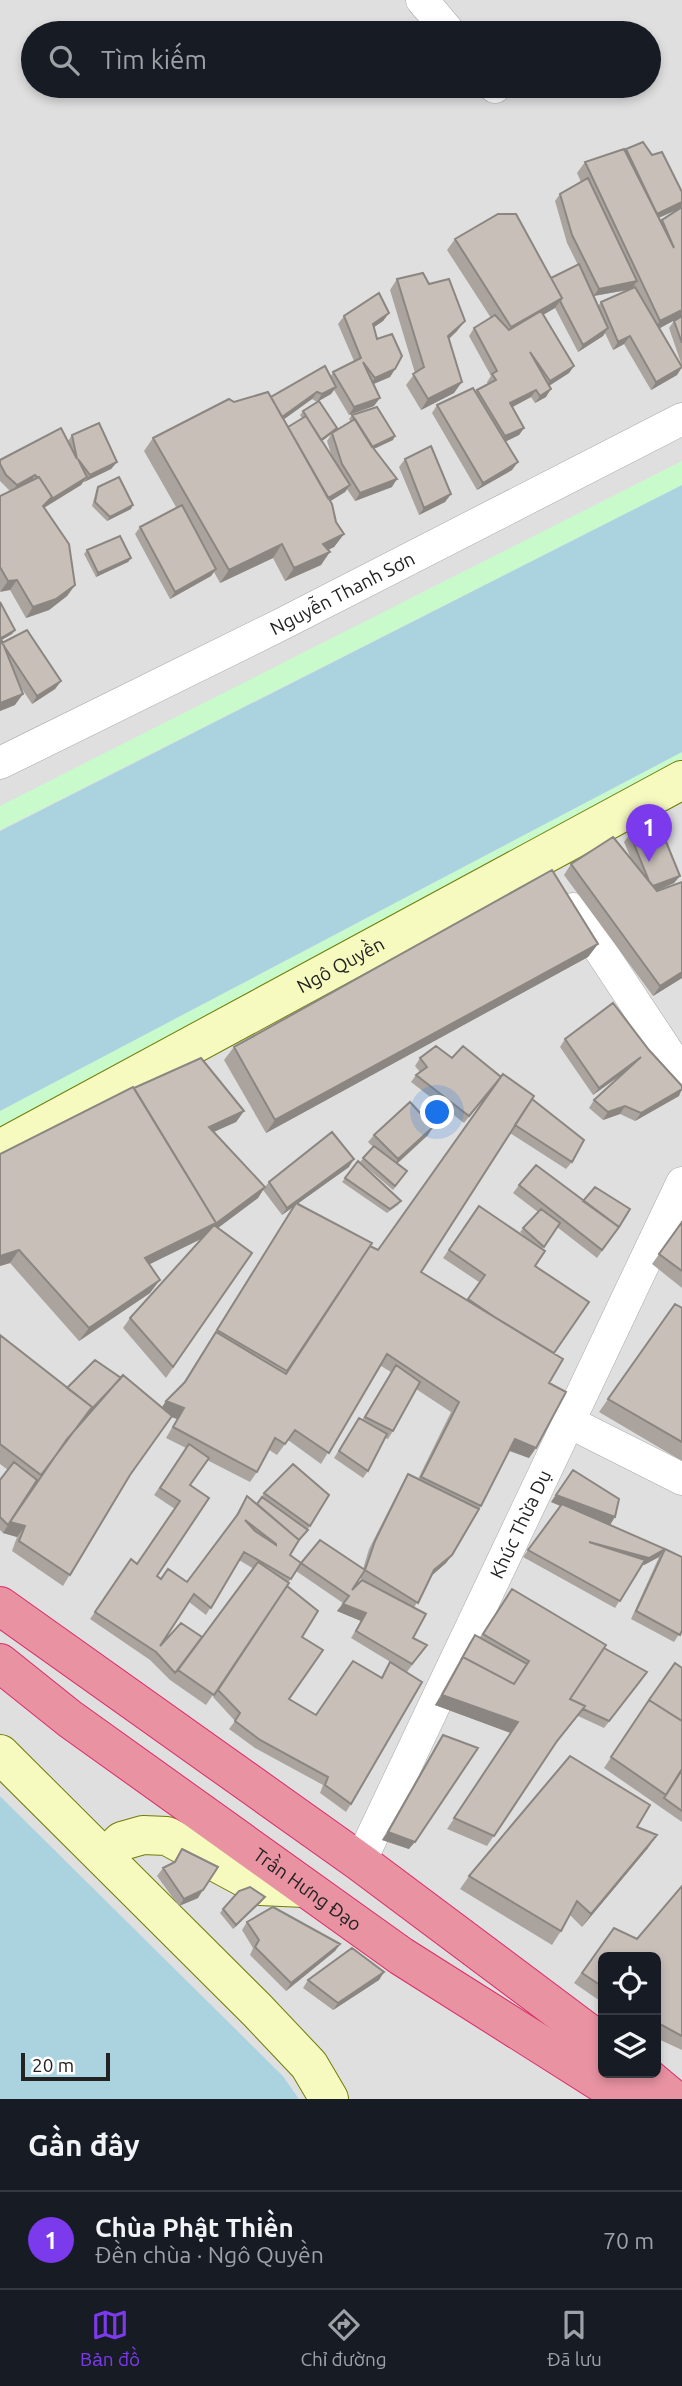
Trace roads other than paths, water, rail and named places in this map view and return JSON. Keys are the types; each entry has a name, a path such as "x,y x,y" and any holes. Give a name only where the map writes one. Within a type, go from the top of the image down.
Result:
{"highway":[{"path":"0,1606 359,1862 598,2040"},
{"name":"Trần Hưng Đạo","path":"0,1662 71,1719 401,1956 627,2099"},
{"path":"648,2078 673,2099"}],"street":[{"path":"422,0 440,21"},
{"name":"Nguyễn Thanh Sơn","path":"0,763 282,624 682,419"},
{"name":"Ngô Quyền","path":"0,1149 682,780"},
{"path":"539,857 682,1074"},
{"name":"Khúc Thừa Dụ","path":"359,1862 682,1184"},
{"path":"569,1422 682,1479"},
{"path":"0,1593 30,1629"},
{"path":"0,1754 106,1857 309,2065 329,2099"},
{"path":"106,1857 122,1841 144,1835 167,1836 260,1886 305,1888"}],"water":[{"path":"682,485 682,752 0,1111 0,831"},
{"path":"0,1796 283,2076 299,2099 0,2099"}],"place":[{"name":"Chùa Phật Thiền","path":"649,862"}]}
